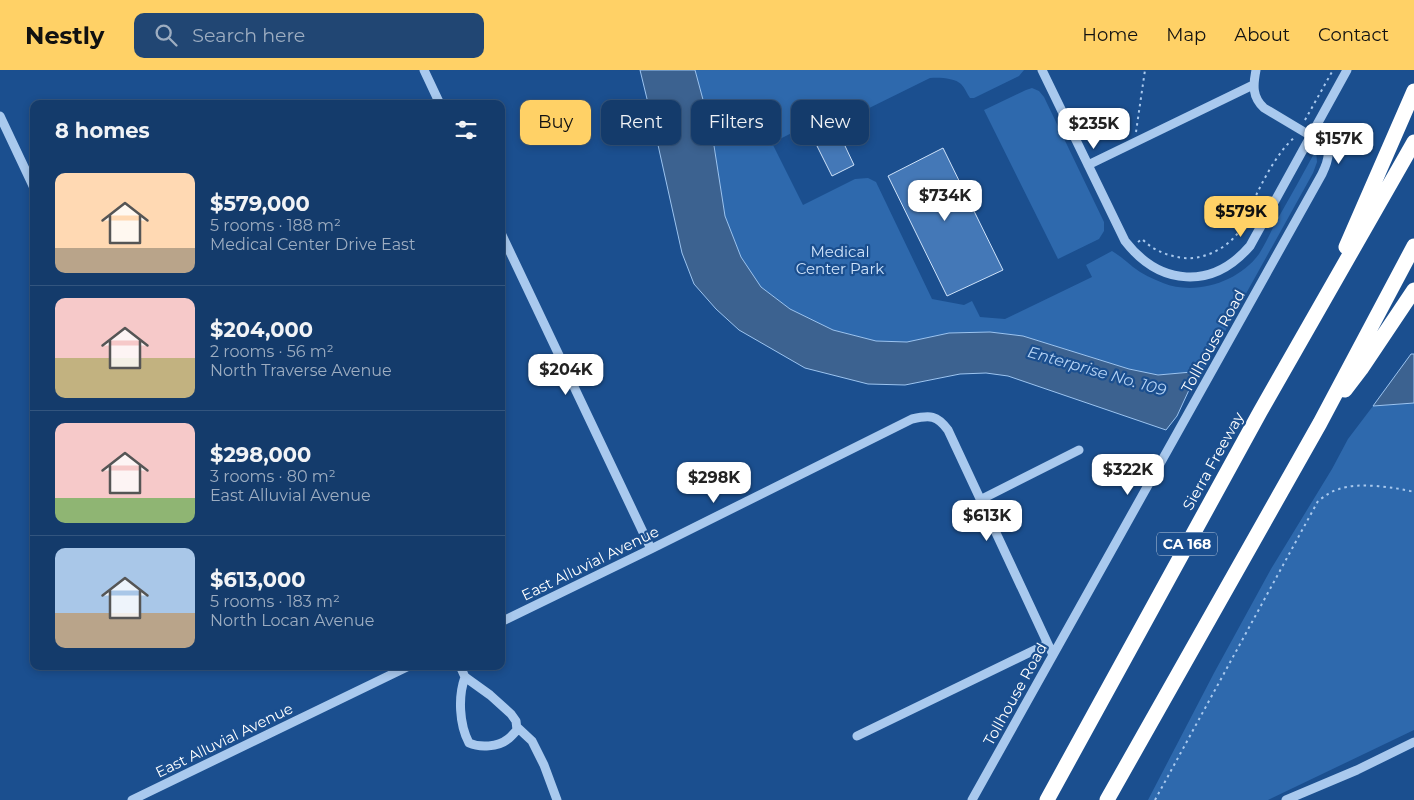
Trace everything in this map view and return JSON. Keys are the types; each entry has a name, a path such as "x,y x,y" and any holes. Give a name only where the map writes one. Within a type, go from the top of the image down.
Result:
{"highway":[{"path":"1330,289 1350,234 1414,90"},
{"name":"Sierra Freeway","path":"1047,800 1260,412 1414,142"},
{"path":"1107,800 1320,423 1414,246"},
{"path":"1320,423 1362,369 1414,290"}],"street":[{"path":"424,70 438,100"},
{"path":"1042,70 1125,241 1136,254 1157,269 1170,274 1192,277 1213,273 1235,261 1250,246 1347,70"},
{"path":"1256,70 1253,85 1259,103 1264,108 1311,134"},
{"path":"1088,165 1253,85"},
{"path":"0,116 30,180"},
{"name":"Tollhouse Road","path":"972,800 1322,174 1327,163 1328,150 1324,142 1311,134"},
{"path":"505,241 652,549"},
{"name":"East Alluvial Avenue","path":"505,620 912,419 924,416 934,417 942,422 948,430 980,500"},
{"path":"1053,656 980,500 1079,450"},
{"path":"858,736 1047,644"},
{"name":"East Alluvial Avenue","path":"132,800 401,670"},
{"path":"462,670 465,677 490,695 516,721 517,730 508,740 482,746 469,742 462,723 460,700 465,677"},
{"path":"517,727 532,741 544,765 557,800"},
{"path":"1286,800 1357,770 1414,742"}],"path":[{"path":"1134,143 1145,70"},
{"path":"1139,241 1142,239 1150,246 1167,255 1188,258 1200,257 1222,248 1240,231 1259,189 1288,143 1295,138 1333,70"},
{"path":"1155,800 1318,501 1340,488 1356,486 1378,486 1414,492"}],"green space":[{"name":"Medical Center Park","path":"695,70 1024,70 1019,76 974,98 970,98 962,86 955,80 930,78 869,108 869,100 791,100 791,133 781,138 781,100 703,100"},
{"path":"1032,88 1039,91 1044,97 1104,222 1104,231 1099,239 1058,259 984,110"},
{"name":"Medical Center Park","path":"714,145 773,145 803,205 855,179 868,178 876,182 932,299 964,305 972,301 980,317 1005,319 1092,277 1086,265 1112,251 1136,270 1175,287 1202,287 1228,279 1250,264 1259,254 1316,150 1317,162 1313,173 1203,371 1158,375 1129,369 1023,336 990,332 949,333 907,342 876,341 833,330 790,309 761,287 741,257 725,216"},
{"path":"1414,403 1414,730 1268,800 1148,800 1271,569 1332,469 1348,439 1373,406"}],"water":[{"name":"Enterprise No. 109","path":"640,70 695,70 703,100 691,100 691,145 714,145 725,216 741,257 761,287 790,309 833,330 876,341 907,342 949,333 990,332 1023,336 1129,369 1158,375 1203,371 1189,390 1177,416 1166,430 1008,376 986,373 960,374 905,385 868,384 805,368 739,330 716,309 694,284 682,253 658,145 681,145 681,100 647,100"},
{"path":"1411,354 1414,354 1414,403 1373,406"}],"building":[{"path":"816,145 845,145 854,165 832,176"},
{"path":"943,148 1003,270 947,296 888,176"}]}
